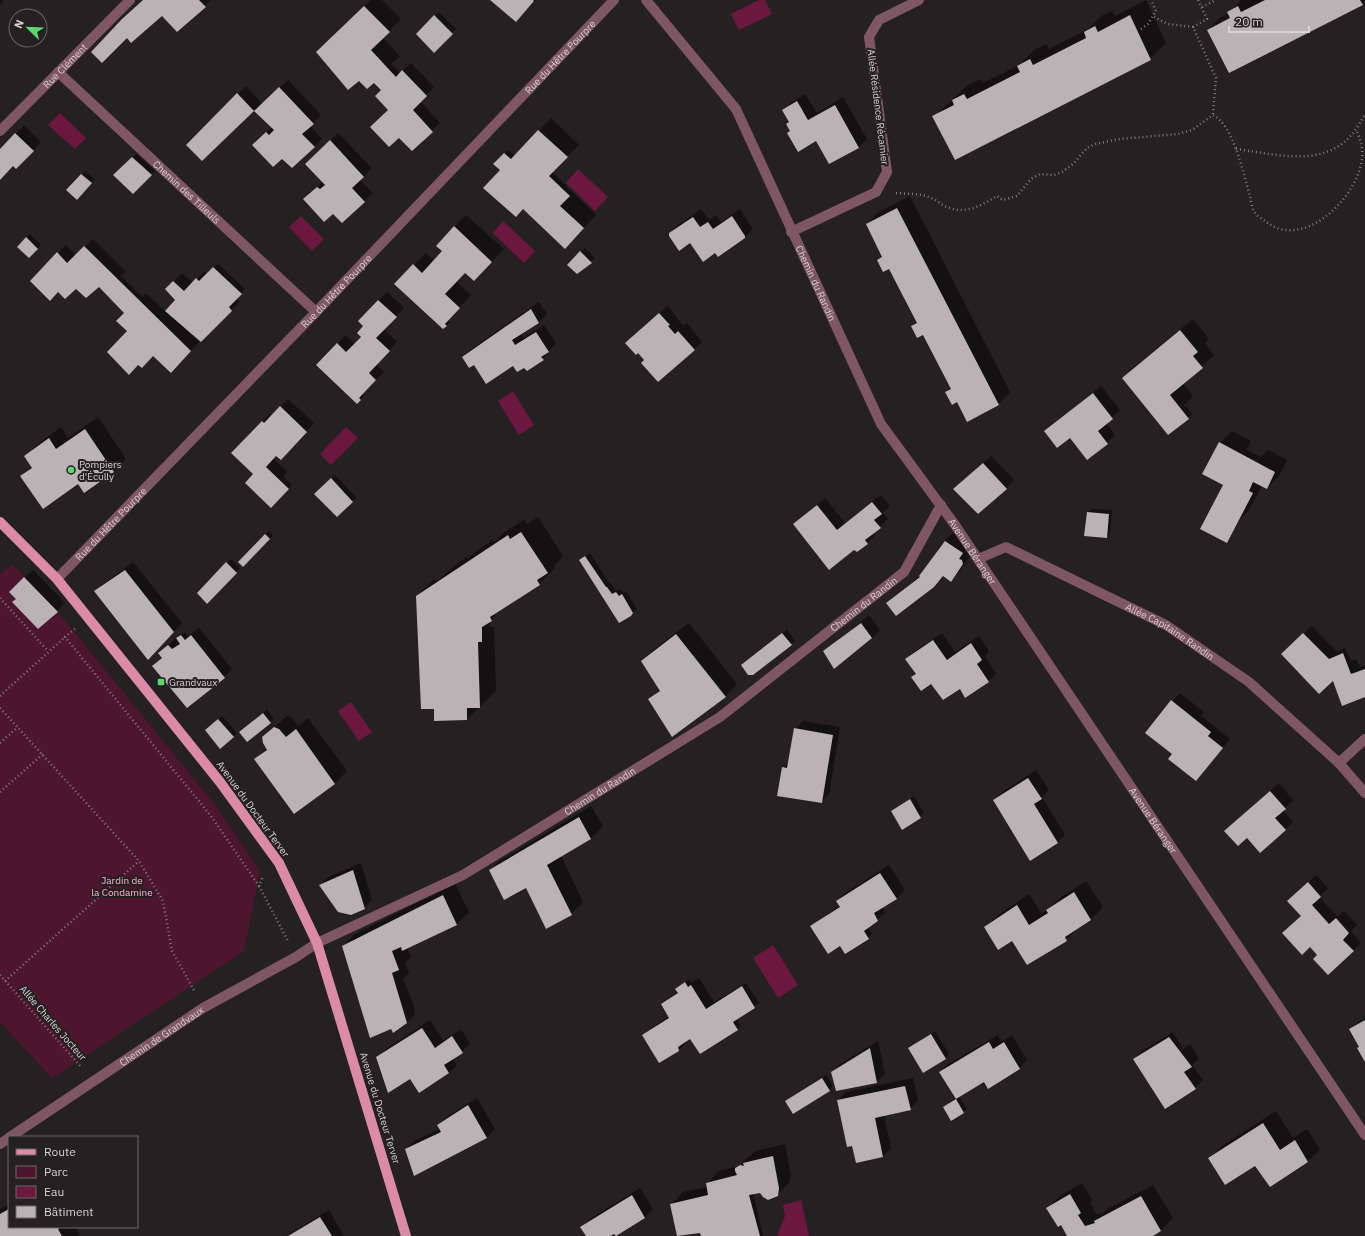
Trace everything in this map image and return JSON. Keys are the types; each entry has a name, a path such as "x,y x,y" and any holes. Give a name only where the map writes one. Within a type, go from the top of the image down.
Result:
{"main road":[{"name":"Avenue du Docteur Terver","path":"0,522 57,579 220,782 279,863 317,943 406,1236"}],"street":[{"name":"Rue Clément","path":"0,132 130,0"},
{"name":"Rue du Hêtre Pourpre","path":"57,579 316,312 614,0"},
{"name":"Chemin du Randin","path":"317,943 463,875 720,717 904,572 941,505 880,424 736,109 646,0"},
{"name":"Allée Résidence Récamier","path":"876,192 887,172 869,37 879,20 919,0"},
{"name":"Chemin des Tilleuls","path":"58,72 316,312"},
{"path":"791,232 876,192"},
{"name":"Avenue Béranger","path":"941,505 1365,1136"},
{"name":"Allée Capitaine Randin","path":"978,559 1006,547 1166,625 1250,682 1339,763 1365,793"},
{"path":"1339,763 1365,739"},
{"name":"Chemin de Grandvaux","path":"12,1136 204,1008 296,957 317,943"}],"path":[{"path":"1141,29 1154,17 1156,11 1151,0"},
{"path":"1154,17 1168,24 1193,27 1207,19 1198,0"},
{"path":"1202,7 1216,0"},
{"path":"876,192 919,194 932,198 948,208 969,210 981,206 997,196 1003,200 1017,196 1031,179 1040,174 1054,175 1062,172 1073,164 1087,148 1095,144 1120,139 1178,134 1192,130 1213,114 1216,78 1193,27"},
{"path":"1236,149 1294,157 1313,156 1333,151 1356,129 1365,113"},
{"path":"1213,114 1220,118 1236,149 1255,213 1270,226 1282,230 1295,230 1307,227 1322,219 1337,208 1348,193 1358,176 1362,158 1362,143 1356,129"},
{"path":"0,598 48,651"},
{"path":"0,696 48,651 88,618"},
{"path":"65,637 211,816 259,886 296,957"},
{"path":"0,708 139,861 163,901 172,951 204,1008"},
{"path":"0,743 18,727"},
{"path":"0,792 43,754"},
{"path":"5,981 139,861"},
{"path":"259,886 264,871"},
{"name":"Allée Charles Jocteur","path":"0,975 94,1081"}],"green space":[{"name":"Jardin de la Condamine","path":"12,564 58,612 212,801 260,871 244,951 52,1078 0,1022 0,575"}],"water":[{"path":"759,0 765,0 772,14 739,30 731,14"},
{"path":"60,113 86,138 75,149 48,125"},
{"path":"578,169 608,197 595,211 566,183"},
{"path":"301,216 324,239 312,251 289,227"},
{"path":"503,221 535,251 524,263 493,233"},
{"path":"513,391 534,425 519,435 498,401"},
{"path":"346,427 358,438 331,465 320,454"},
{"path":"351,702 372,732 359,741 338,711"},
{"path":"773,945 798,985 778,998 753,958"},
{"path":"801,1200 809,1236 777,1236 785,1216 783,1205"}],"building":[{"path":"143,0 199,0 206,7 177,32 162,16 131,43 127,38 102,63 91,52 122,19"},
{"path":"490,0 533,0 534,1 516,22"},
{"path":"1265,0 1360,0 1363,5 1229,73 1207,30 1230,18 1227,12 1238,6 1241,12"},
{"path":"364,6 390,32 371,50 396,77 402,70 427,96 413,110 433,132 412,151 399,138 389,147 370,127 388,110 375,96 381,90 374,83 367,89 359,81 348,90 316,52"},
{"path":"434,15 453,34 434,53 416,34"},
{"path":"1130,15 1151,60 955,160 932,116 954,105 952,100 964,94 967,99 1020,72 1017,66 1030,59 1033,65 1086,38 1084,32 1095,26 1098,32"},
{"path":"279,87 314,124 302,134 315,147 292,168 282,159 273,167 252,145 266,132 269,135 274,130 254,111"},
{"path":"237,93 254,111 202,161 186,145"},
{"path":"797,101 808,120 835,105 859,148 829,164 816,141 798,152 787,133 790,131 786,124 789,122 782,110"},
{"path":"538,130 568,157 549,176 570,196 560,206 584,228 565,249 523,209 516,217 483,188 500,170 493,164 504,153 511,159"},
{"path":"15,133 34,151 16,169 13,166 0,180 0,149"},
{"path":"330,140 364,177 352,188 365,202 342,223 333,214 324,222 303,199 317,187 320,189 325,185 305,164"},
{"path":"132,157 152,175 133,194 113,175"},
{"path":"81,174 92,183 77,200 66,190"},
{"path":"897,208 999,405 967,422 957,402 952,405 945,392 951,389 923,335 917,338 911,326 917,323 889,269 883,272 877,260 882,257 866,224"},
{"path":"732,216 745,238 718,257 715,253 703,262 690,243 679,251 669,236 669,233 693,217 700,227 708,222 713,229"},
{"path":"454,226 492,262 474,281 465,273 445,294 460,308 445,324 447,326 443,329 394,284 413,264 422,273 442,251 436,246"},
{"path":"26,237 38,249 29,258 17,247"},
{"path":"84,246 191,351 171,373 153,356 142,368 138,365 129,375 107,352 127,331 116,321 124,313 99,287 86,298 76,289 65,299 58,292 50,301 30,281 57,252 67,263"},
{"path":"580,251 592,263 577,274 567,265"},
{"path":"213,267 242,294 229,307 232,311 201,342 165,311 175,300 165,289 173,281 184,291 196,278 199,281"},
{"path":"378,300 397,317 376,338 390,351 369,373 376,380 359,398 361,400 357,404 316,365 337,343 346,352 361,337 357,333 363,326 358,321"},
{"path":"531,309 539,323 512,340 515,345 536,332 549,352 541,357 544,360 527,371 524,368 517,372 513,366 486,384 474,365 469,368 462,357"},
{"path":"659,313 670,325 668,326 675,334 678,331 695,350 658,382 641,363 644,360 638,353 636,355 625,343"},
{"path":"1180,330 1198,352 1193,356 1203,368 1170,395 1189,419 1168,435 1122,378"},
{"path":"1093,393 1113,419 1098,431 1108,444 1087,460 1070,438 1057,448 1044,431"},
{"path":"280,406 307,432 281,460 276,456 266,467 289,489 271,508 245,483 253,474 231,453 262,421 264,423"},
{"name":"Pompiers d'Écully","path":"85,429 114,472 84,493 78,484 43,509 20,476 32,468 24,456 49,438 56,449"},
{"path":"1219,442 1275,472 1267,489 1253,482 1249,491 1253,493 1227,543 1200,529 1223,485 1202,474"},
{"path":"983,463 1007,489 978,514 953,489"},
{"path":"331,478 353,502 337,517 314,494"},
{"path":"872,502 882,514 874,520 881,528 865,540 868,544 857,552 854,550 829,570 793,524 817,505 837,530"},
{"path":"1087,512 1109,514 1107,538 1084,536"},
{"path":"521,532 548,573 537,580 540,585 490,617 492,621 482,627 482,642 478,642 480,708 467,708 467,720 434,721 434,709 421,709 416,596 508,535 510,539"},
{"path":"265,534 270,539 243,567 238,562"},
{"path":"945,541 963,553 959,559 962,560 963,564 951,582 943,576 934,587 896,616 886,603 920,577 919,576"},
{"path":"585,556 612,594 616,592 619,596 622,594 633,613 631,616 619,623 579,560"},
{"path":"226,562 237,573 207,604 197,593"},
{"path":"125,570 174,632 148,660 94,591"},
{"path":"24,577 58,612 38,629 12,602 16,599 9,592"},
{"path":"861,623 872,638 834,669 823,651"},
{"path":"782,633 792,645 753,675 748,675 741,665"},
{"path":"1303,633 1329,659 1343,653 1351,674 1365,669 1365,697 1342,706 1333,681 1319,694 1281,654"},
{"path":"676,634 726,697 672,737 648,699 660,691 641,661"},
{"path":"181,635 185,640 191,635 225,678 187,708 152,666 162,658 158,653 168,645 172,649 180,644 176,638"},
{"path":"933,640 947,660 971,643 982,660 977,664 989,682 965,698 960,689 943,700 931,684 921,691 911,677 916,674 905,659"},
{"path":"1171,700 1211,732 1208,736 1223,748 1196,781 1168,759 1172,754 1145,733"},
{"path":"263,713 271,723 247,742 239,732"},
{"path":"218,719 234,737 220,749 205,730"},
{"path":"274,727 279,729 286,737 296,729 335,784 294,814 254,759 267,750 263,743 262,737"},
{"path":"794,728 833,735 822,803 777,796 782,767 787,768"},
{"path":"1028,778 1042,799 1034,804 1058,843 1030,861 993,800"},
{"path":"1270,791 1286,809 1275,818 1286,830 1260,853 1247,838 1238,846 1224,831"},
{"path":"910,799 921,818 902,830 891,811"},
{"path":"579,817 591,839 547,865 572,915 546,929 526,888 504,900 489,870"},
{"path":"353,870 365,909 351,915 338,912 319,885"},
{"path":"880,873 897,899 874,913 878,921 864,931 869,939 845,954 840,946 828,954 810,926 840,907 836,901"},
{"path":"1308,882 1321,897 1312,905 1329,924 1336,918 1349,933 1343,940 1354,951 1328,975 1313,959 1317,955 1310,947 1302,955 1282,933 1301,916 1287,901"},
{"path":"1074,892 1091,920 1065,937 1067,941 1027,965 1012,941 998,950 984,927 1017,905 1029,925 1048,913 1046,910"},
{"path":"443,895 457,925 402,951 401,947 392,951 399,970 392,973 407,1023 393,1033 391,1029 370,1038 342,946"},
{"path":"685,982 688,987 691,985 706,1009 742,986 755,1008 733,1022 738,1030 700,1054 690,1039 678,1047 679,1051 659,1063 642,1035 669,1018 661,1004 678,993 675,989"},
{"path":"1365,1020 1365,1062 1349,1029"},
{"path":"422,1028 435,1048 452,1036 463,1053 444,1065 449,1073 419,1093 410,1079 388,1093 376,1057"},
{"path":"931,1034 946,1059 923,1073 908,1048"},
{"path":"1169,1037 1192,1067 1184,1072 1196,1089 1165,1109 1133,1059"},
{"path":"989,1042 993,1049 1004,1042 1020,1069 988,1089 984,1082 956,1099 939,1072"},
{"path":"870,1048 877,1083 836,1091 831,1072"},
{"path":"822,1078 830,1091 793,1114 785,1101"},
{"path":"905,1086 911,1110 875,1118 883,1157 856,1163 852,1146 847,1147 837,1100"},
{"path":"956,1099 964,1113 951,1121 943,1107"},
{"path":"468,1105 487,1138 414,1176 405,1149 441,1132 437,1125"},
{"path":"1263,1123 1280,1150 1295,1140 1308,1162 1270,1187 1255,1166 1225,1185 1208,1158"},
{"path":"773,1156 779,1188 778,1196 768,1200 760,1193 749,1195 760,1236 701,1236 700,1233 677,1236 670,1204 708,1195 706,1183 737,1175 735,1168 740,1165 744,1166 743,1163"},
{"path":"1070,1194 1081,1213 1078,1215 1085,1226 1095,1223 1094,1221 1141,1196 1161,1231 1153,1236 1067,1236 1061,1225 1058,1227 1046,1208"},
{"path":"632,1195 645,1218 616,1236 614,1234 610,1236 586,1236 580,1227"},
{"path":"8,1210 8,1228 60,1228 58,1229 62,1236 0,1236 0,1214"},
{"path":"320,1217 332,1236 288,1236"}],"place":[{"name":"Pompiers d'Écully","path":"71,470"},
{"name":"Grandvaux","path":"161,682"}]}
